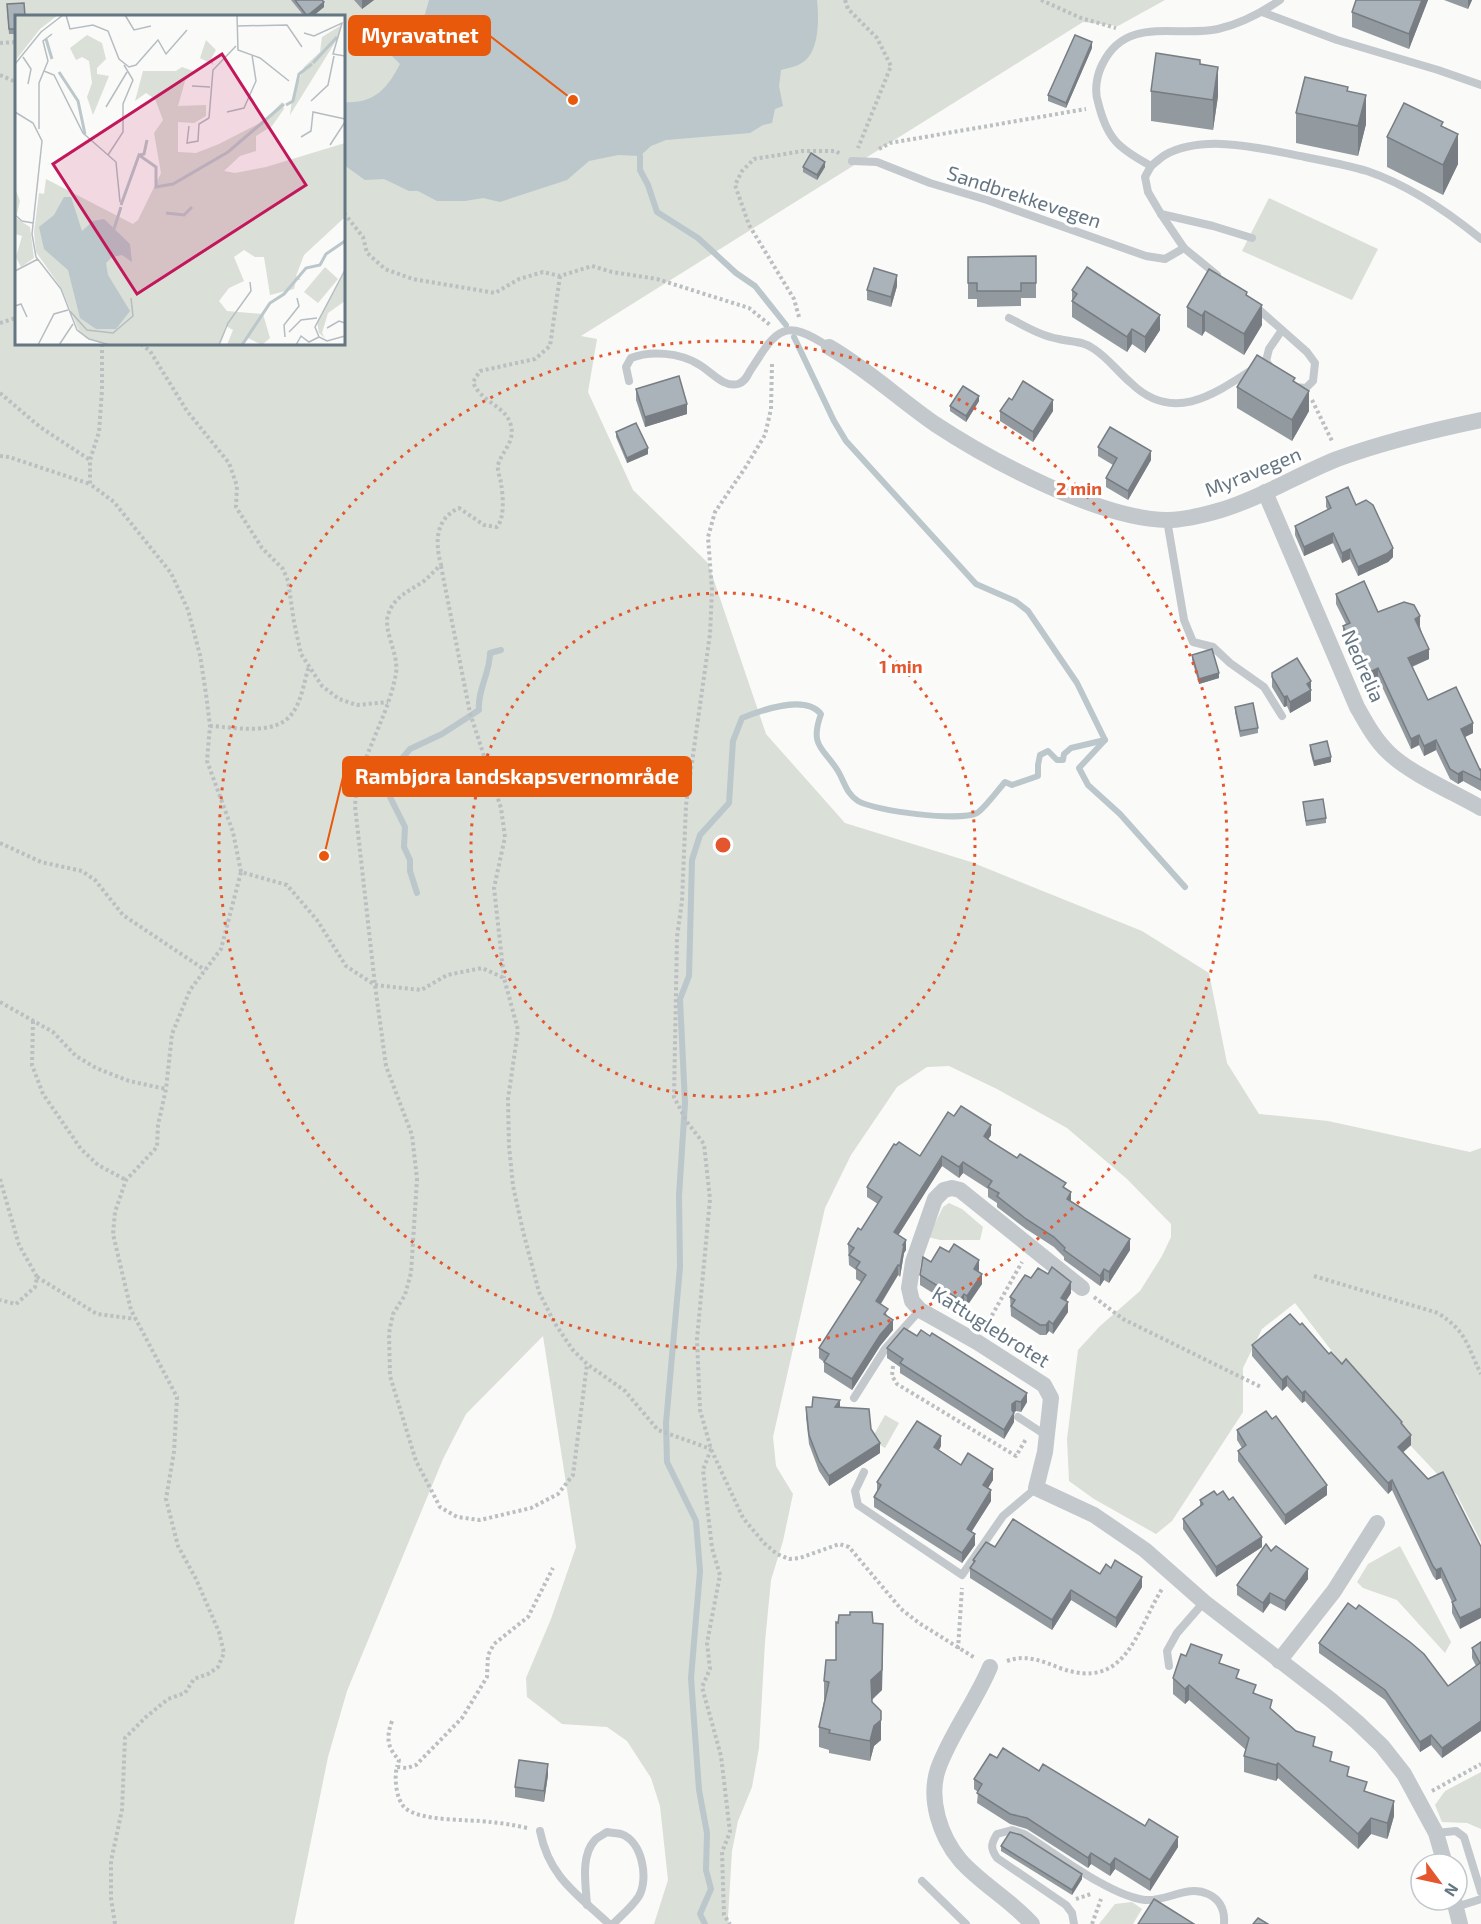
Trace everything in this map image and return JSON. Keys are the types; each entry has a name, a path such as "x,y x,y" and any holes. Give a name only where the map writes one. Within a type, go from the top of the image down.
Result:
{"street":[{"name":"Myravegen","path":"829,347 854,361 936,424 1013,468 1077,498 1142,517 1167,520 1221,510 1337,459 1391,442 1481,420"},
{"name":"Nedrelia","path":"1265,492 1357,707 1372,733 1389,753 1407,767 1481,808"},
{"name":"Kattuglebrotet","path":"1036,1488 1045,1452 1051,1398 1044,1385 976,1342 920,1311 912,1301 909,1288 913,1262 935,1199 944,1190 952,1188 960,1190 1082,1288"},
{"path":"1036,1488 1094,1515 1118,1530 1204,1602 1331,1700 1382,1746 1404,1774 1436,1833 1442,1852"},
{"path":"1279,1660 1335,1591 1377,1523"},
{"path":"990,1666 981,1690 938,1770 935,1788 939,1823 959,1859 975,1875 1023,1913 1032,1924"}],"lane":[{"path":"1151,166 1133,157 1118,145 1108,133 1102,118 1096,97 1098,73 1116,44 1134,34 1154,31 1217,29 1262,12 1280,0"},
{"path":"1262,12 1337,40 1481,85"},
{"path":"1228,285 1184,248 1148,192 1145,177 1151,166 1165,155 1182,149 1230,144 1368,171 1430,202 1481,239"},
{"name":"Sandbrekkevegen","path":"852,161 877,162 930,183 987,200 1146,256 1165,259 1184,248"},
{"path":"1161,214 1252,238"},
{"path":"1247,300 1307,352 1315,363 1313,381 1306,388 1294,387 1266,361"},
{"path":"1009,318 1038,333 1093,347 1146,396 1159,403 1175,405 1209,396 1266,361 1269,349 1282,330"},
{"path":"629,381 626,367 631,358 639,354 671,354 696,362 723,382 736,385 742,382 771,340 780,333 790,330 802,331 829,347"},
{"path":"1167,520 1184,620 1193,642 1214,647 1230,663 1264,687 1282,716"},
{"path":"854,1398 890,1344 920,1311"},
{"path":"1018,1417 1047,1437"},
{"path":"864,1472 855,1491 858,1505 962,1575 1003,1516 1036,1488"},
{"path":"1169,1666 1167,1651 1177,1633 1204,1602"},
{"path":"1074,1924 1072,1913 1066,1905 997,1858 992,1850 992,1842 997,1834 1012,1830 1024,1834 1108,1887 1128,1896 1146,1900 1194,1891 1211,1895 1219,1901 1224,1911 1224,1924"},
{"path":"540,1831 544,1851 552,1865 572,1891 609,1924"},
{"path":"1436,1833 1456,1831 1464,1837 1481,1892"},
{"path":"587,1905 585,1875 587,1854 594,1841 607,1832 623,1835 635,1847 643,1864 644,1883 639,1897 613,1924"},
{"path":"922,1881 966,1924"}],"path":[{"path":"845,0 848,9 877,38 891,66 852,161"},
{"path":"1041,0 1081,18 1134,34"},
{"path":"0,43 15,42"},
{"path":"0,75 15,82"},
{"path":"345,214 363,237 367,254 385,268 413,279 495,293 519,279 543,272 560,276 592,266 612,272 657,279 749,308 780,333"},
{"path":"560,276 550,346 535,359 480,371 472,382 477,393 506,414 512,427 510,444 498,466 502,488 502,521 496,527 484,525 459,508 448,513 440,528 436,548 470,713 501,808 505,837 494,888 504,978 518,1030 508,1099 513,1186 539,1292 554,1322 572,1349 587,1364 625,1391 658,1430 711,1449"},
{"path":"0,323 15,318"},
{"path":"771,340 773,376 771,409 765,435 715,512 708,537 712,590 710,634 686,805 682,901 677,937 674,1097 687,1122 704,1144 710,1200 697,1340 700,1410 711,1449 742,1518 777,1554 789,1559 800,1558 839,1544 849,1547 901,1609 958,1649 990,1666 1026,1658 1078,1672 1096,1672 1113,1666 1126,1655 1153,1603 1172,1573"},
{"path":"90,484 90,460 99,432 102,345"},
{"path":"142,345 150,351 187,411 229,463 237,486 237,507 262,548 283,568 301,654 322,686 339,699 357,705 388,702"},
{"path":"1306,388 1334,446 1337,459"},
{"path":"0,393 40,427 90,460"},
{"path":"0,456 90,484 114,502 171,573 188,610 200,655 210,726 207,761 233,832 241,872 221,949 190,990 172,1034 166,1089 158,1125 157,1147 126,1180 115,1212 113,1234 131,1310 177,1397 174,1452 166,1499 178,1546 196,1579 219,1632 224,1653 218,1667 194,1679 185,1693 168,1699 125,1738 122,1810 111,1861 111,1898 115,1924"},
{"path":"441,565 426,579 397,598 387,616 396,658 396,674 388,702 363,761 356,786 375,985 386,1066 412,1135 417,1179 411,1273 405,1294 393,1314 389,1333 390,1376 416,1461 440,1506 457,1517 480,1520 531,1508 558,1494 573,1475 587,1364"},
{"path":"210,726 264,728 278,724 292,715 309,666"},
{"path":"0,843 41,862 82,871 95,880 123,915 205,970"},
{"path":"241,872 287,885 317,920 346,966 375,985 421,990 447,975 482,968 504,978"},
{"path":"0,1002 53,1032 76,1056 96,1068 129,1081 166,1089"},
{"path":"33,1021 32,1065 43,1094 81,1149 98,1165 126,1180"},
{"path":"0,1179 19,1245 37,1277 97,1314 136,1319"},
{"path":"976,1342 1031,1248"},
{"path":"1314,1276 1438,1313 1455,1325 1465,1337 1481,1374"},
{"path":"0,1300 16,1304 35,1287 37,1277"},
{"path":"1082,1288 1123,1319 1261,1387"},
{"path":"890,1344 896,1350 892,1376 897,1384 1016,1456 1027,1439"},
{"path":"711,1449 703,1470 712,1548 720,1575 707,1643 710,1669 702,1687 721,1756 730,1832 722,1852 724,1915 730,1924"},
{"path":"397,1767 407,1768 416,1764 462,1718 487,1677 488,1655 494,1644 528,1617 554,1568"},
{"path":"958,1649 962,1575"},
{"path":"392,1721 387,1745 399,1760 395,1775 399,1800 405,1808 418,1814 442,1819 510,1825 540,1831"},
{"path":"1417,1797 1440,1788 1481,1764"},
{"path":"1082,1897 1090,1893 1102,1897 1092,1924"}],"shaded area":[{"path":"0,0 1165,0 1118,26 1083,22 581,336 597,339 588,392 633,490 708,563 766,734 845,823 971,862 1142,931 1209,973 1227,1063 1259,1114 1328,1121 1470,1152 1481,1148 1481,1542 1457,1495 1377,1410 1295,1303 1262,1329 1243,1368 1243,1412 1172,1521 1156,1534 1094,1499 1069,1481 1067,1439 1078,1350 1100,1326 1140,1291 1171,1237 1171,1224 1127,1179 1067,1128 997,1089 949,1066 927,1067 897,1087 851,1155 825,1208 773,1437 776,1466 793,1494 783,1541 771,1580 759,1748 752,1787 738,1821 732,1851 729,1924 654,1924 668,1880 660,1806 651,1778 627,1741 607,1727 562,1724 527,1697 526,1678 551,1619 576,1547 543,1336 466,1414 443,1459 347,1691 328,1757 294,1924 0,1924"},
{"path":"429,0 817,0 818,26 815,45 807,59 798,65 781,70 779,86 783,106 775,109 772,123 763,125 750,133 666,140 651,146 640,156 618,155 589,161 567,180 500,202 483,198 465,201 437,201 418,191 409,191 384,179 365,180 345,166 345,102 364,100 384,88 400,64 390,54 405,38 404,27 420,23"},
{"path":"1269,198 1378,249 1352,300 1242,251"},
{"path":"949,1203 962,1209 983,1227 980,1240 940,1240 928,1237 943,1207"},
{"path":"885,1415 899,1423 885,1448 871,1440"},
{"path":"1400,1546 1451,1642 1445,1653 1397,1600 1363,1588 1357,1582 1368,1564"},
{"path":"1481,1772 1481,1829 1467,1823 1442,1822 1435,1805 1445,1791"},
{"path":"1132,1902 1142,1909 1133,1924 1099,1924 1115,1904"}],"building":[{"path":"295,0 322,0 324,2 308,15"},
{"path":"1356,0 1422,0 1409,34 1352,12"},
{"path":"24,3 25,15 15,15 15,29 9,29 7,4"},
{"path":"1075,35 1092,42 1066,103 1048,95"},
{"path":"1156,53 1200,60 1200,64 1218,67 1213,100 1151,91"},
{"path":"1305,77 1348,87 1347,91 1366,95 1358,126 1296,113"},
{"path":"1404,103 1443,122 1441,126 1458,134 1443,165 1387,137"},
{"path":"811,153 825,162 817,175 803,167"},
{"path":"1036,256 1036,283 1021,283 1021,291 977,291 977,283 968,283 968,257"},
{"path":"1087,267 1160,315 1145,337 1132,329 1127,337 1072,301 1077,294 1072,290"},
{"path":"874,268 897,275 891,297 867,290"},
{"path":"1209,269 1247,292 1246,295 1262,305 1244,334 1205,311 1202,316 1187,307"},
{"path":"1257,355 1295,378 1293,381 1309,391 1292,420 1237,387"},
{"path":"679,376 687,404 645,417 636,389"},
{"path":"1023,381 1053,400 1033,432 1000,411 1009,398 1012,400"},
{"path":"963,386 979,396 966,416 950,406"},
{"path":"636,423 648,448 627,458 616,432"},
{"path":"1110,427 1151,451 1128,491 1106,478 1117,458 1098,447"},
{"path":"1348,487 1356,505 1366,500 1373,505 1393,548 1388,553 1358,567 1350,549 1342,553 1333,533 1304,547 1295,526 1331,508 1326,497"},
{"path":"1364,581 1378,612 1404,602 1414,605 1420,616 1415,619 1429,649 1408,658 1428,700 1456,687 1473,723 1461,729 1481,769 1481,780 1463,771 1458,774 1450,769 1436,740 1424,746 1419,735 1411,739 1378,668 1366,674 1343,626 1350,623 1336,594"},
{"path":"1212,649 1219,673 1199,679 1192,655"},
{"path":"1297,658 1311,681 1307,684 1311,690 1290,702 1287,696 1284,697 1272,673"},
{"path":"1253,703 1258,728 1240,731 1235,707"},
{"path":"1327,741 1331,757 1314,761 1310,745"},
{"path":"1323,799 1326,818 1306,821 1303,802"},
{"path":"961,1106 991,1125 984,1136 990,1141 1017,1158 1020,1154 1066,1183 1063,1187 1071,1192 1067,1199 1130,1239 1109,1272 1104,1269 1100,1276 1064,1250 1065,1248 1054,1237 997,1196 999,1193 988,1187 992,1181 963,1162 959,1167 942,1156 894,1232 906,1240 900,1266 898,1265 876,1301 888,1309 884,1314 893,1320 880,1335 852,1379 824,1362 829,1354 819,1348 866,1275 856,1268 860,1262 849,1255 854,1248 848,1244 858,1228 861,1230 882,1197 867,1187 894,1144 899,1142 920,1156 948,1112 954,1116"},
{"path":"954,1244 979,1260 974,1269 982,1274 967,1296 964,1294 960,1300 920,1275 923,1257 931,1262 940,1247 949,1252"},
{"path":"1052,1267 1071,1282 1061,1298 1068,1302 1053,1324 1049,1321 1046,1325 1040,1325 1011,1306 1015,1300 1010,1297 1025,1275 1031,1278 1038,1268 1048,1274"},
{"path":"1290,1314 1300,1325 1302,1323 1329,1354 1331,1352 1342,1364 1346,1359 1402,1422 1411,1435 1398,1447 1428,1479 1443,1472 1481,1547 1481,1608 1460,1618 1452,1602 1456,1600 1441,1568 1436,1570 1433,1566 1392,1480 1388,1483 1305,1391 1302,1393 1287,1376 1282,1380 1252,1345"},
{"path":"904,1328 917,1336 921,1330 930,1336 932,1333 1027,1393 1021,1402 1016,1401 1012,1404 1014,1413 1004,1430 900,1363 903,1359 887,1348"},
{"path":"813,1397 840,1400 835,1407 869,1409 871,1429 880,1443 829,1476 819,1461 809,1435 806,1407 812,1407"},
{"path":"1266,1411 1272,1419 1276,1416 1327,1485 1285,1515 1238,1451 1246,1445 1237,1430"},
{"path":"917,1421 941,1436 934,1447 961,1465 968,1453 993,1469 983,1485 991,1490 967,1529 975,1534 962,1553 874,1497 881,1485 877,1482"},
{"path":"1214,1491 1217,1495 1223,1491 1229,1500 1233,1497 1262,1537 1216,1567 1183,1519 1203,1504 1200,1500"},
{"path":"1013,1519 1100,1574 1106,1564 1111,1568 1115,1560 1142,1577 1116,1618 1071,1590 1052,1620 970,1568 986,1542 995,1547"},
{"path":"1266,1544 1271,1551 1276,1546 1308,1569 1285,1601 1270,1593 1263,1603 1237,1585"},
{"path":"1348,1603 1356,1609 1359,1605 1410,1642 1424,1654 1448,1686 1480,1663 1472,1648 1481,1642 1481,1721 1442,1748 1431,1735 1420,1742 1385,1690 1319,1643"},
{"path":"850,1612 872,1612 873,1623 883,1624 882,1670 871,1680 872,1702 881,1711 881,1720 874,1726 870,1741 829,1733 830,1730 819,1727 829,1682 824,1681 826,1660 836,1660 836,1622 838,1623 839,1615 850,1615"},
{"path":"1191,1644 1222,1655 1219,1663 1239,1670 1236,1678 1256,1685 1253,1693 1272,1700 1270,1708 1296,1731 1315,1737 1313,1746 1332,1752 1330,1761 1349,1767 1347,1776 1367,1782 1364,1791 1394,1801 1388,1822 1371,1818 1358,1834 1278,1763 1276,1765 1244,1756 1249,1738 1189,1685 1185,1689 1173,1678 1181,1654 1186,1656"},
{"path":"1003,1748 1039,1771 1043,1764 1145,1826 1149,1819 1178,1837 1150,1880 1115,1858 1110,1865 1091,1853 1088,1858 1027,1818 1010,1814 977,1793 982,1784 974,1779 990,1754 997,1758"},
{"path":"519,1760 548,1764 544,1791 515,1787"},
{"path":"1010,1832 1021,1835 1082,1874 1072,1890 1001,1846"},
{"path":"1154,1899 1194,1924 1138,1924"},
{"path":"1258,1918 1268,1924 1253,1924"}],"waterway":[{"path":"640,156 640,170 657,212 698,238 736,273 755,286 786,325"},
{"path":"705,1924 700,1914 711,1889 706,1870 707,1833 699,1790 691,1678 700,1571 696,1521 667,1462 666,1423 680,1267 679,1196 685,1103 680,999 689,976 692,860 700,835 729,803 733,741 742,718 772,708 794,704 805,705 821,714 817,740 838,771 848,791 858,801 881,808 936,816 977,813 1005,782 1012,785 1038,776 1040,755 1048,751 1057,760 1063,760 1064,754 1071,748 1105,740 1077,683 1028,611 1015,601 976,584 846,441 794,337"},
{"path":"417,893 410,871 410,860 404,847 405,827 388,788 400,761 410,749 442,734 479,710 490,653 501,650"},
{"path":"1105,740 1079,768 1088,785 1120,814 1185,887"}],"place":[{"name":"Myravatnet","path":"573,100"},
{"name":"Rambjøra landskapsvernområde","path":"324,856"}]}
